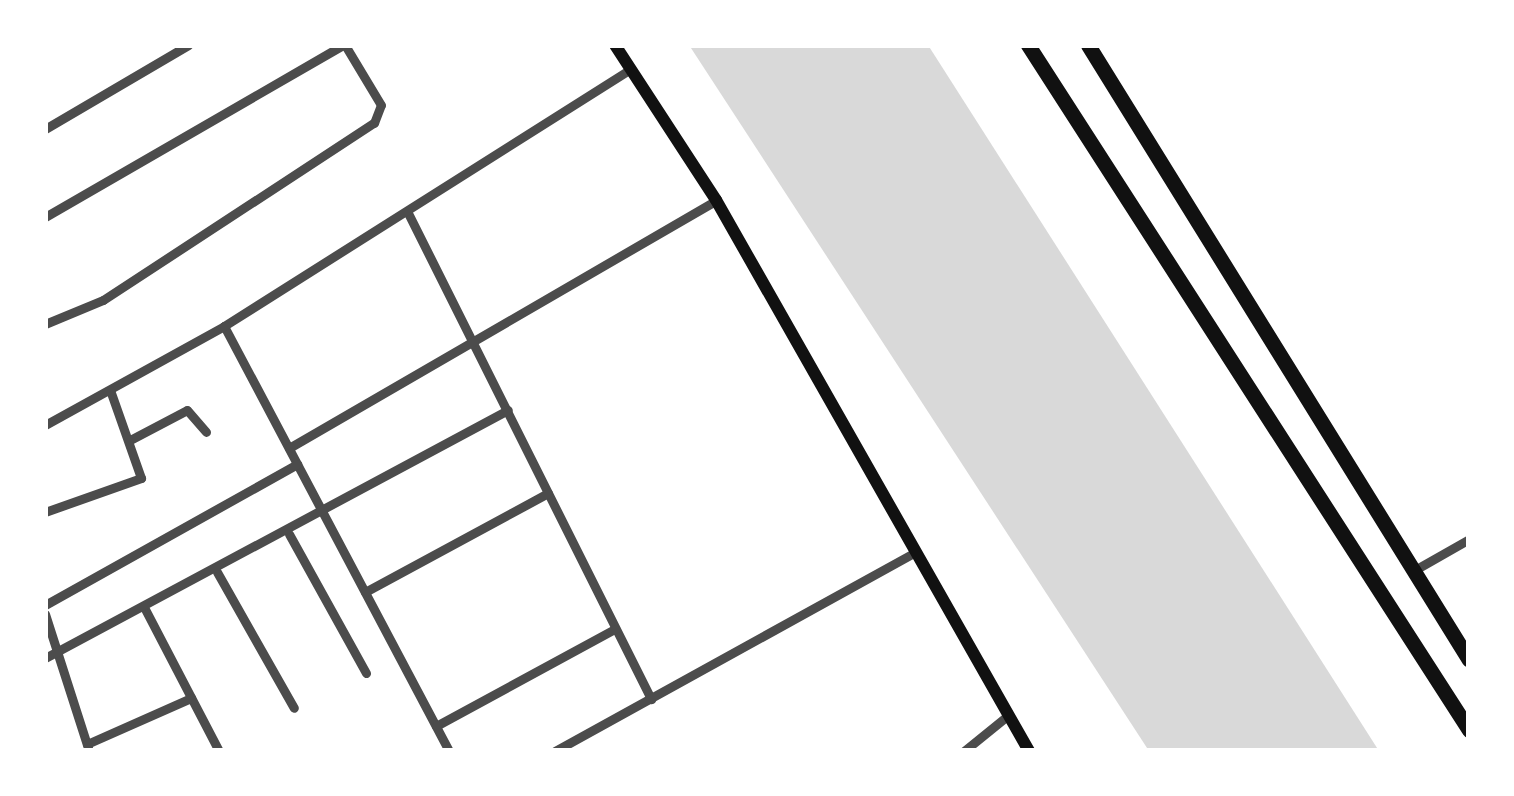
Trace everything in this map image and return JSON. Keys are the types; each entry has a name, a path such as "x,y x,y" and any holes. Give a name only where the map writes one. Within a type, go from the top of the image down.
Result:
{"main road":[{"path":"615,45 716,200 1029,751"},
{"path":"1028,45 1469,730"},
{"path":"1088,45 1469,660"}],"street":[{"path":"45,129 188,45"},
{"path":"45,217 344,45 381,105 374,123 103,300 45,324"},
{"path":"45,426 224,326 631,69"},
{"path":"290,448 716,200"},
{"path":"407,211 650,699"},
{"path":"224,326 449,751"},
{"path":"45,512 139,481 130,440 110,390"},
{"path":"130,440 187,410 206,432"},
{"path":"45,658 325,516 508,410"},
{"path":"45,604 297,464"},
{"path":"365,592 548,493"},
{"path":"289,534 366,673"},
{"path":"1414,571 1469,539"},
{"path":"555,751 914,554"},
{"path":"217,572 294,708"},
{"path":"146,609 218,751"},
{"path":"45,614 88,747 192,698"},
{"path":"436,726 616,629"},
{"path":"964,751 1006,716"}],"shaded area":[{"path":"689,45 928,45 1379,751 1149,751"}]}
